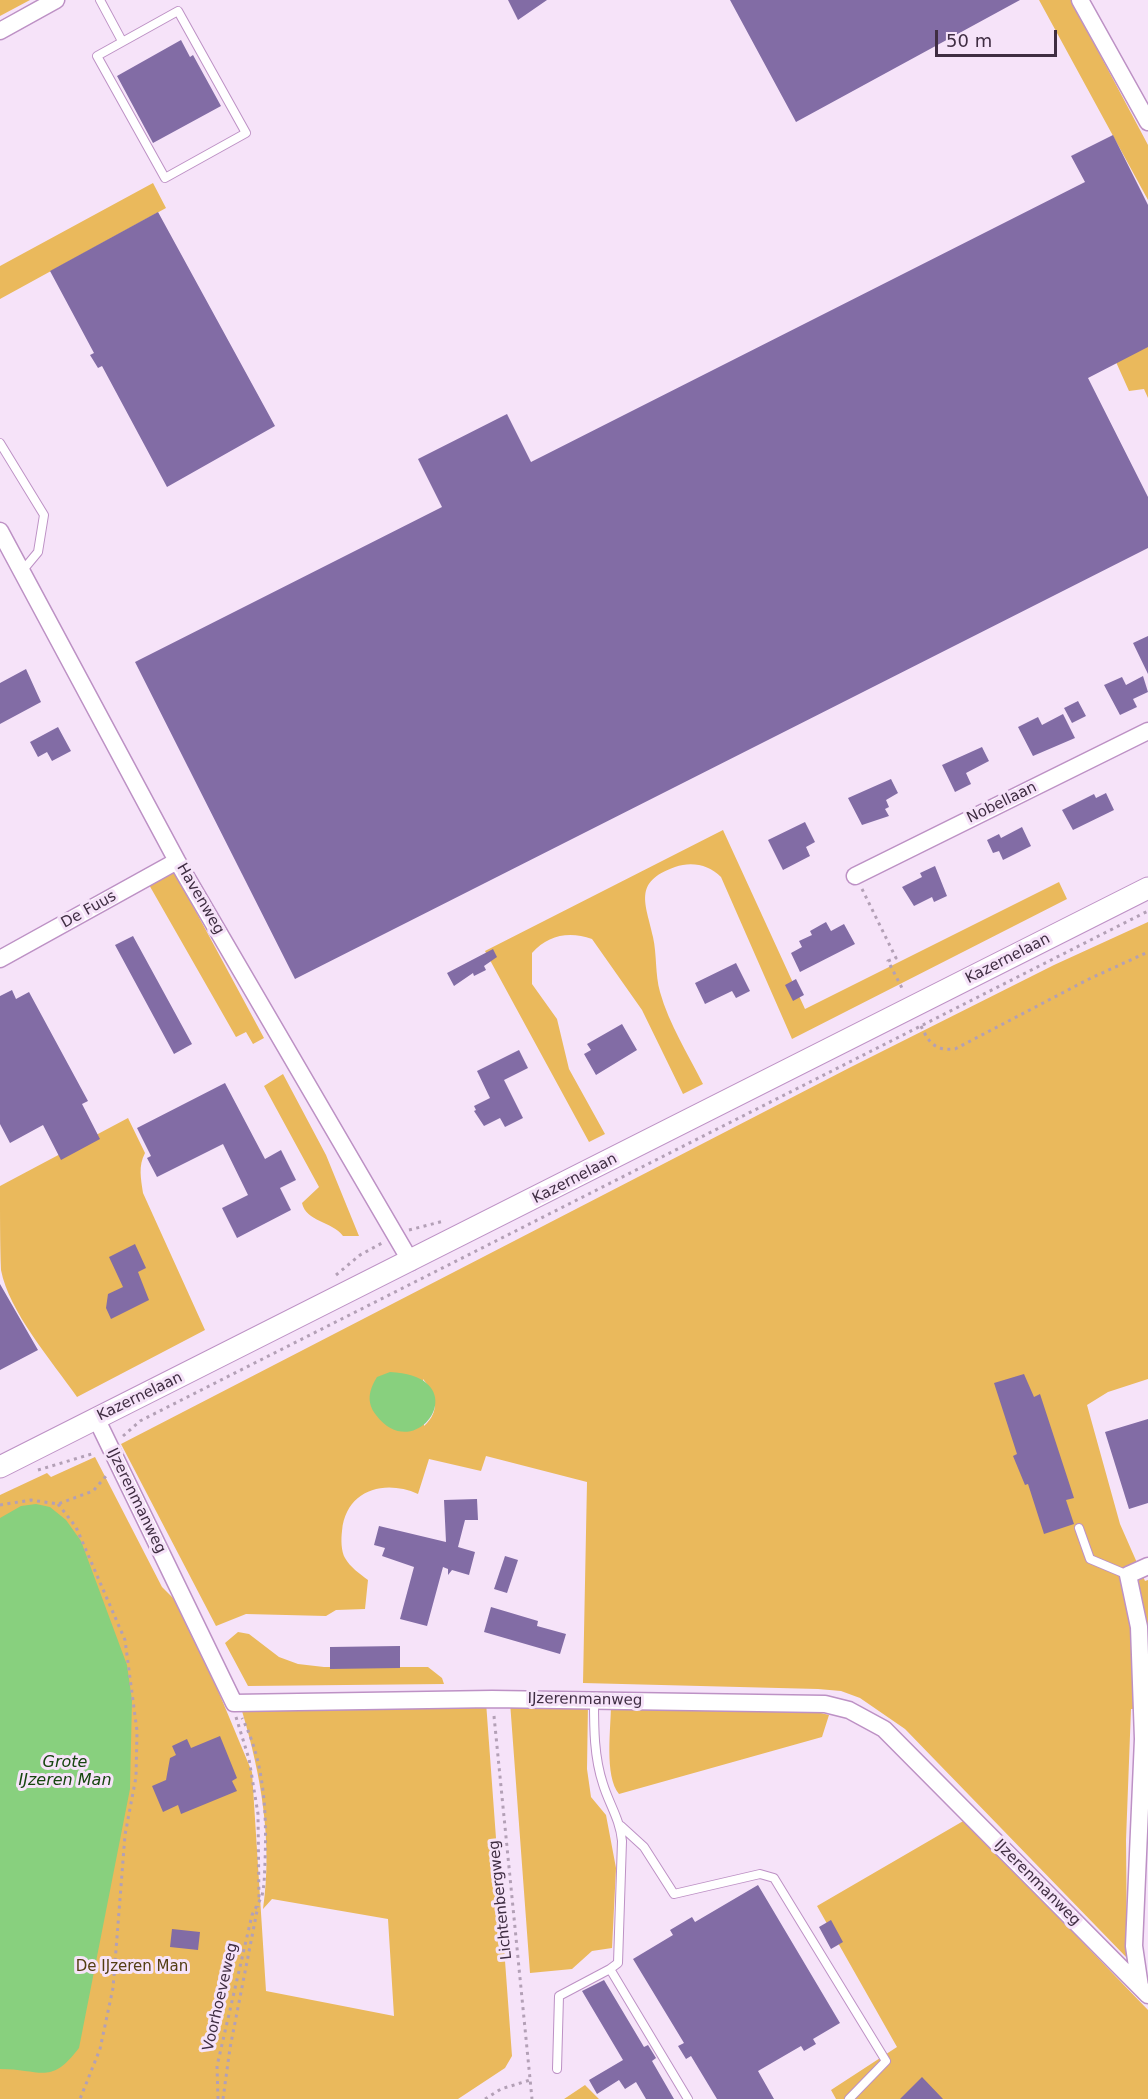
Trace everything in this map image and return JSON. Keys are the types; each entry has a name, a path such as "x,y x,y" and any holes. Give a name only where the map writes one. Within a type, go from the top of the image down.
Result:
{"street":[{"path":"0,31 56,0"},
{"path":"1080,0 1148,122"},
{"name":"Havenweg","path":"0,531 23,570 177,861 411,1262"},
{"name":"Nobellaan","path":"855,876 1148,731"},
{"name":"De Fuus","path":"0,959 177,861"},
{"name":"Kazernelaan","path":"0,1467 411,1262 1148,888"},
{"name":"IJzerenmanweg","path":"96,1418 234,1704 492,1699 825,1704 849,1710 884,1729 1144,1991"},
{"path":"1128,1575 1148,1566"},
{"name":"IJzerenmanweg","path":"1128,1575 1140,1638 1143,1739 1134,1946 1144,1991"}],"lane":[{"path":"100,0 122,41"},
{"path":"177,11 246,133 165,178 97,56 122,41 177,11"},
{"path":"0,443 44,515 38,552 23,570"},
{"path":"1079,1528 1090,1559 1128,1575"},
{"path":"594,1701 596,1756 603,1784 621,1826 644,1847 674,1894 760,1874 774,1878 886,2061 849,2099"},
{"path":"558,2069 559,1996 618,1963 621,1826"},
{"path":"610,1969 688,2099"}],"path":[{"path":"855,876 896,958 888,962 903,990"},
{"name":"Kazernelaan","path":"29,1474 109,1447 140,1421 1148,911"},
{"path":"921,1026 928,1042 936,1048 955,1049 1089,979 1148,952"},
{"path":"0,1505 31,1500 57,1504 93,1491 117,1463"},
{"path":"57,1504 76,1527 125,1640 137,1731 136,1777 125,1836 113,1988 100,2049 80,2099"},
{"name":"Lichtenbergweg","path":"492,1699 532,2099"},
{"name":"Voorhoeveweg","path":"223,2099 230,2048 264,1872 263,1784 250,1733 234,1704"},
{"name":"Voorhoeveweg","path":"218,2099 217,2066 252,1915 259,1902 261,1873 258,1814 249,1759 234,1704"},
{"path":"485,2099 501,2090 530,2080"}],"green space":[{"path":"0,0 30,0 0,16"},
{"path":"1039,0 1071,0 1148,145 1148,200"},
{"path":"153,183 166,208 0,299 0,266"},
{"path":"1148,344 1148,398 1144,389 1129,391 1116,362"},
{"path":"723,830 805,1009 1059,882 1067,899 792,1039 721,877 711,870 694,864 681,865 661,873 652,880 645,895 654,944 658,985 674,1027 703,1084 683,1094 642,1010 592,939 575,935 559,936 545,942 532,953 532,984 557,1019 569,1069 605,1134 589,1142 485,951"},
{"path":"173,869 264,1038 253,1044 246,1032 236,1037 148,883"},
{"path":"1148,922 1148,1379 1108,1392 1087,1405 1120,1524 1145,1581 1148,1580 1148,1709 1131,1709 1126,1840 1127,1958 905,1729 860,1698 841,1691 818,1689 583,1683 587,1482 486,1456 481,1471 429,1459 418,1494 405,1490 380,1488 359,1497 345,1517 342,1534 343,1552 355,1570 368,1580 365,1609 336,1610 326,1616 246,1614 216,1626 121,1444 849,1068 1054,965","holes":["423,1379 435,1403 433,1415 424,1426"]},
{"path":"283,1074 326,1155 359,1236 343,1236 304,1209 302,1203 319,1187 264,1086"},
{"path":"128,1118 145,1153 141,1168 143,1193 205,1330 77,1397 22,1319 6,1286 1,1270 0,1186"},
{"name":"De IJzeren Man","path":"95,1457 162,1587 184,1609 252,1772 266,1991 394,2016 388,1919 272,1899 263,1909 267,1859 266,1834 260,1784 242,1711 486,1702 512,2056 505,2068 458,2099 0,2099 0,1495 47,1473 51,1477"},
{"path":"238,1632 249,1634 279,1657 298,1664 324,1667 428,1667 442,1678 444,1684 248,1686 225,1643"},
{"path":"510,1702 588,1703 587,1769 591,1797 606,1815 616,1868 612,1948 592,1951 572,1969 530,1973"},
{"path":"611,1704 813,1711 829,1715 822,1737 619,1794 611,1776"},
{"path":"965,1820 1148,2010 1148,2099 836,2099 831,2090 897,2047 817,1906"},
{"path":"585,2085 599,2099 564,2099"}],"water":[{"path":"390,1372 417,1377 431,1388 435,1402 432,1415 422,1426 408,1432 392,1429 373,1410 370,1401 372,1387 377,1377"},
{"name":"Grote IJzeren Man","path":"36,1504 50,1507 66,1520 81,1541 127,1665 132,1700 130,1789 79,2048 60,2067 44,2073 0,2069 0,1518 21,1506"}],"building":[{"path":"508,0 547,0 518,20"},
{"path":"730,0 1020,0 796,122"},
{"path":"181,40 190,57 193,55 221,106 153,143 117,76"},
{"path":"1113,135 1148,205 1148,347 1088,378 1148,497 1148,548 295,979 135,662 442,507 418,459 507,414 531,462 1085,182 1071,156"},
{"path":"158,212 275,426 167,487 102,366 98,368 90,355 94,353 50,271"},
{"path":"1148,636 1148,674 1133,643"},
{"path":"26,669 41,702 0,724 0,683"},
{"path":"1143,676 1148,692 1133,699 1137,707 1120,715 1104,685 1122,677 1126,685"},
{"path":"1078,701 1086,716 1072,723 1064,708"},
{"path":"1063,714 1075,738 1033,756 1018,727 1038,717 1042,725"},
{"path":"58,727 71,751 52,761 47,752 38,757 30,742"},
{"path":"982,747 989,761 966,773 971,784 955,792 942,765"},
{"path":"891,779 898,793 886,800 889,807 885,809 889,816 862,825 848,798"},
{"path":"1106,793 1114,810 1073,830 1062,810 1094,794 1096,798"},
{"path":"805,822 815,842 806,847 810,856 783,870 768,840"},
{"path":"1022,827 1031,846 1003,860 999,851 993,853 987,840 999,834 1001,838"},
{"path":"935,866 947,896 934,902 932,897 914,906 902,887 922,877 920,873"},
{"path":"826,922 831,931 844,924 855,944 800,972 791,953 802,947 799,941 812,935 810,931"},
{"path":"133,936 192,1044 174,1054 115,945"},
{"path":"493,949 497,957 484,966 486,970 474,976 473,973 454,986 447,973"},
{"path":"736,963 750,991 736,998 732,991 705,1004 695,983"},
{"path":"796,979 804,995 793,1001 785,985"},
{"path":"12,990 16,999 29,992 88,1101 82,1104 100,1139 61,1160 43,1125 10,1143 0,1124 0,996"},
{"path":"622,1024 637,1050 596,1075 584,1054 591,1050 587,1044"},
{"path":"519,1050 528,1068 504,1080 523,1118 505,1127 500,1118 484,1126 474,1111 476,1110 474,1106 490,1098 477,1071"},
{"path":"225,1083 265,1159 281,1150 296,1180 280,1188 291,1210 237,1238 222,1208 248,1195 223,1144 157,1177 147,1158 151,1156 137,1128"},
{"path":"135,1244 146,1268 138,1272 149,1300 111,1319 106,1308 108,1294 123,1287 109,1257"},
{"path":"0,1284 38,1350 0,1370"},
{"path":"1024,1374 1034,1397 1040,1394 1074,1498 1066,1500 1074,1524 1044,1534 1028,1484 1025,1485 1013,1456 1017,1454 994,1383"},
{"path":"1148,1419 1148,1503 1129,1509 1105,1432"},
{"path":"477,1499 478,1520 465,1520 458,1547 475,1552 469,1575 452,1570 448,1575 448,1569 443,1567 427,1626 400,1619 414,1567 382,1556 385,1548 374,1545 379,1526 446,1542 444,1500"},
{"path":"505,1556 518,1560 507,1593 494,1589"},
{"path":"491,1607 538,1621 537,1626 566,1634 560,1654 484,1632"},
{"path":"400,1646 400,1668 330,1669 330,1647"},
{"path":"220,1736 237,1778 232,1781 237,1791 181,1814 178,1805 163,1812 152,1786 166,1780 170,1758 176,1755 172,1746 187,1739 191,1748"},
{"path":"758,1885 840,2023 813,2039 816,2044 804,2051 801,2046 758,2071 774,2099 717,2099 691,2056 686,2059 678,2046 684,2043 633,1959 673,1935 670,1930 692,1917 695,1922"},
{"path":"831,1920 843,1942 831,1949 819,1927"},
{"path":"172,1929 200,1932 198,1950 170,1947"},
{"path":"604,1980 644,2047 648,2045 656,2058 652,2061 674,2099 646,2099 636,2082 625,2089 619,2080 597,2094 589,2080 623,2060 582,1991"},
{"path":"922,2077 943,2099 900,2099"}]}
